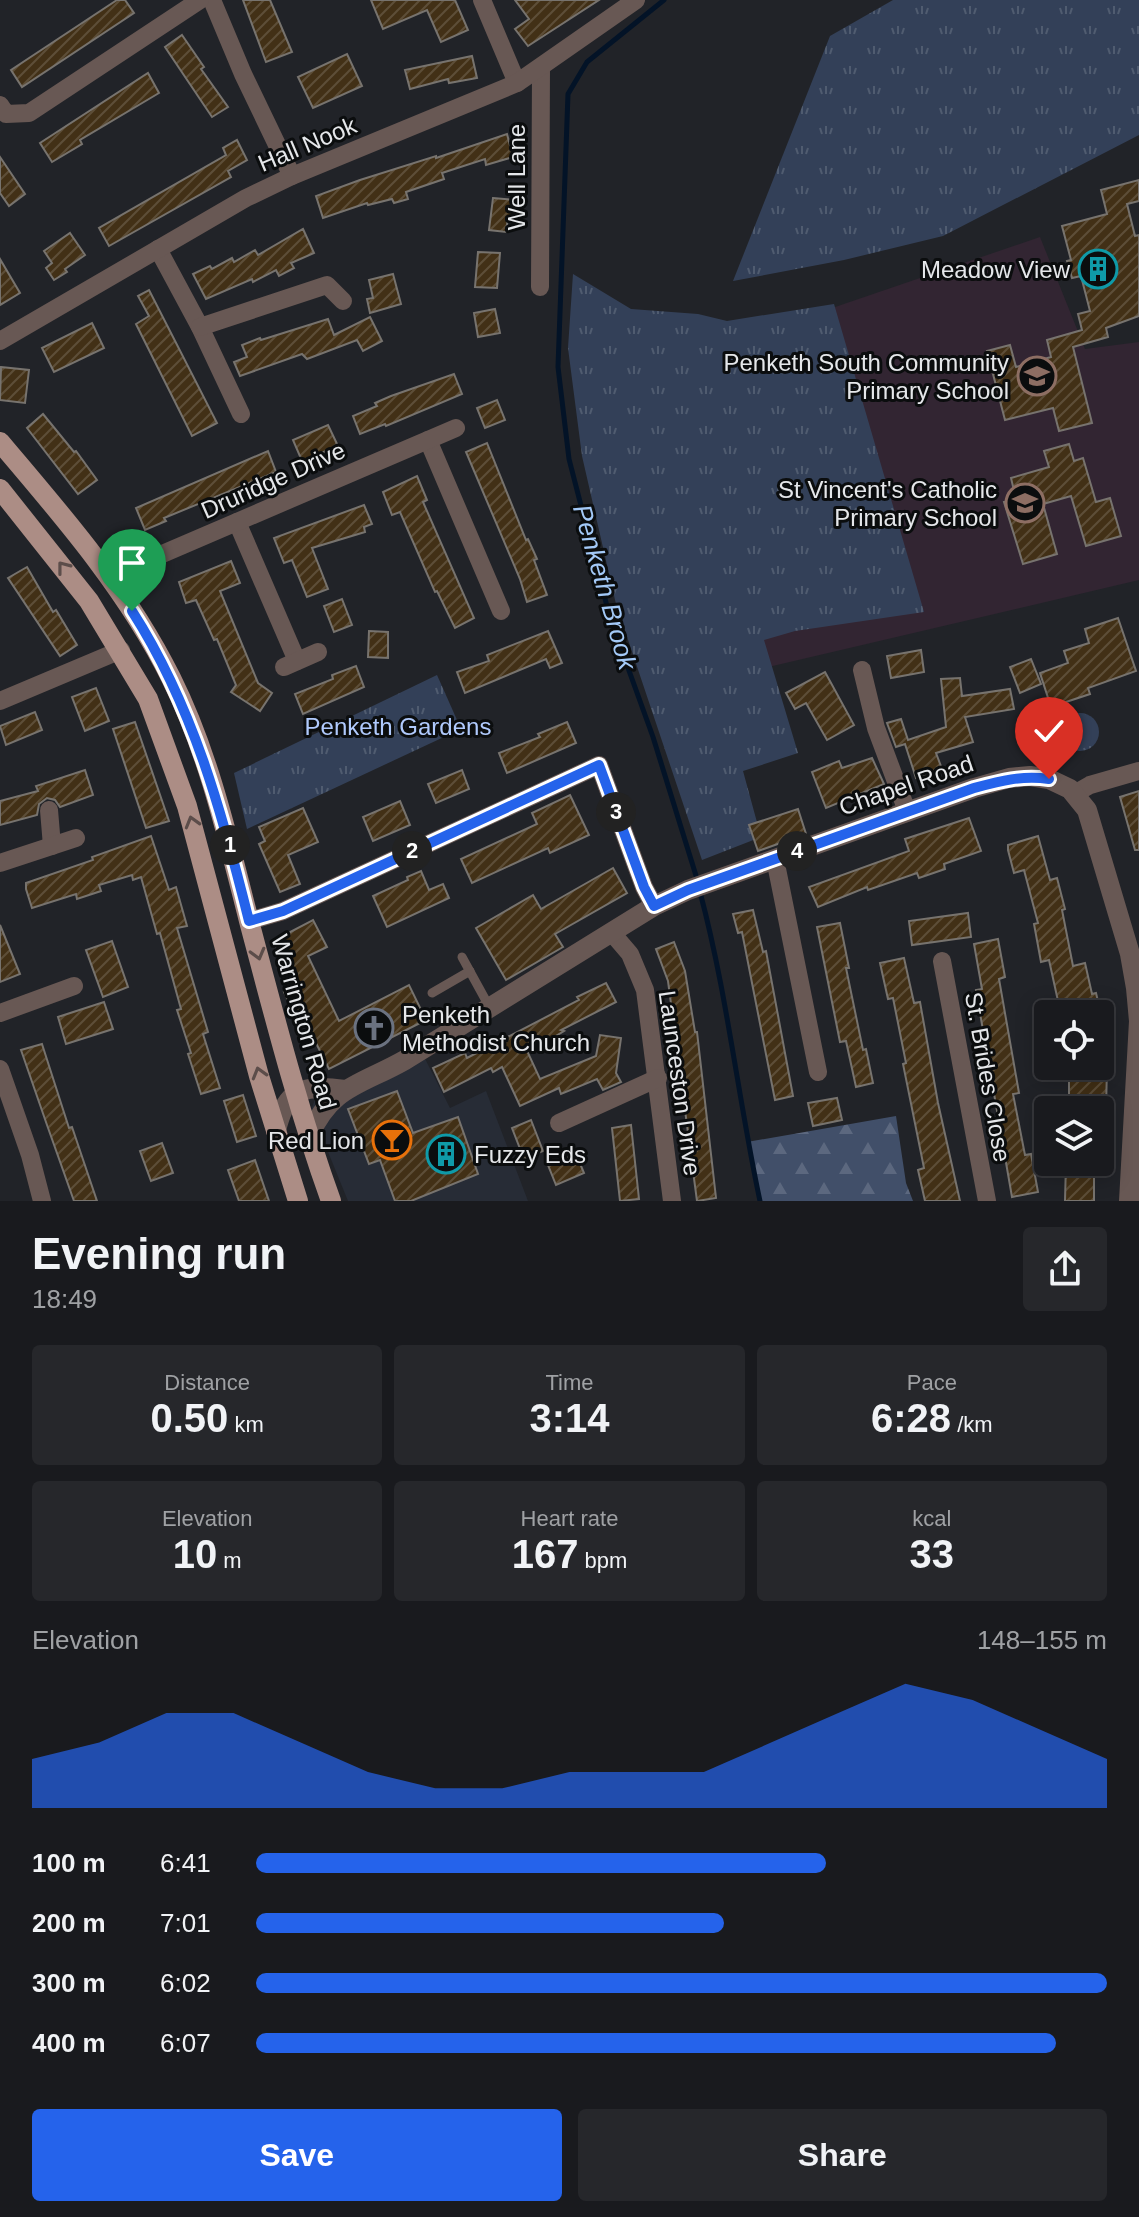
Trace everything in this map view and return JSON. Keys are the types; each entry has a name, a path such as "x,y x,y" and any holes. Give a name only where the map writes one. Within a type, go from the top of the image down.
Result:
{"main road":[{"name":"Warrington Road","path":"0,442 112,582 171,678 196,737 227,832 309,1136 331,1201"},
{"path":"0,489 64,567 121,650 148,699 187,806 296,1201"}],"street":[{"path":"0,105 6,114 29,113 200,0"},
{"path":"212,0 243,74 292,176"},
{"path":"482,0 517,83"},
{"name":"Hall Nook","path":"0,341 246,198 517,83 632,1"},
{"name":"Well Lane","path":"540,287 541,68"},
{"path":"158,249 200,327 241,414"},
{"path":"200,327 327,285 343,301"},
{"name":"Druridge Drive","path":"112,582 146,561 456,428"},
{"path":"428,440 501,611"},
{"path":"237,522 291,664 318,652"},
{"path":"0,701 121,650"},
{"path":"862,670 876,728 907,811"},
{"path":"249,921 283,911 599,765 644,887 654,906"},
{"path":"1129,1201 1139,1021 1130,954 1087,810 1076,793 1090,785 1139,771"},
{"name":"Chapel Road","path":"309,1136 325,1105 345,1090 371,1079 654,906 688,890 907,811 1009,778 1030,776 1049,779 1076,793"},
{"path":"49,810 52,846"},
{"path":"0,863 76,838"},
{"path":"775,859 818,1072"},
{"name":"Launceston Drive","path":"612,933 630,954 645,990 672,1201"},
{"name":"St. Brides Close","path":"942,961 987,1201"},
{"path":"0,1013 74,986"},
{"path":"0,1069 30,1155 42,1201"},
{"path":"559,1123 658,1078"},
{"name":"Chapel Road","path":"297,1092 327,1087 345,1090"},
{"path":"276,1131 280,1112 297,1092"}],"lane":[{"path":"462,957 490,1008"},
{"path":"432,993 470,971"}],"shaded area":[{"path":"1040,237 1085,349 1139,342 1139,580 726,677 709,350"},
{"path":"417,1043 450,1108 486,1091 528,1201 348,1201 311,1110 316,1097"}],"green space":[{"path":"893,0 1139,0 1139,135 943,236 844,260 733,281 830,36"},
{"path":"573,274 631,309 698,314 727,321 834,304 924,612 795,631 764,640 798,753 743,771 761,837 702,860 616,604 582,456 568,348"},
{"name":"Penketh Gardens","path":"437,675 461,729 247,829 234,773"},
{"path":"1080,713 1094,718 1099,732 1094,746 1080,751 1066,746 1061,732 1066,718"},
{"path":"896,1116 906,1183 913,1201 760,1201 747,1142"}],"building":[{"path":"117,0 125,0 134,13 22,87 11,70"},
{"path":"243,0 270,0 292,52 266,62"},
{"path":"371,0 455,0 468,30 441,42 427,10 383,29"},
{"path":"515,0 599,0 528,46 515,29 529,19"},
{"path":"182,35 228,107 212,117 165,47"},
{"path":"347,54 362,86 313,108 298,77"},
{"path":"472,56 477,78 449,83 448,79 410,89 405,70"},
{"path":"148,73 159,93 80,140 82,144 52,162 40,143"},
{"path":"507,134 513,157 486,165 485,159 442,173 444,179 406,192 408,199 394,203 392,199 367,203 323,218 316,196"},
{"path":"237,140 247,160 228,171 231,177 109,246 99,228 226,155 223,148"},
{"path":"0,157 25,194 9,206 0,193"},
{"path":"1139,180 1139,201 1127,204 1135,236 1139,235 1139,316 1106,328 1108,337 1073,347 1092,423 1059,431 1053,408 1005,420 987,351 1010,345 1016,367 1051,357 1047,340 1082,330 1078,314 1090,311 1081,276 1072,278 1067,261 1071,260 1062,226 1107,214 1101,190"},
{"path":"493,198 517,200 516,218 508,217 506,232 489,230"},
{"path":"303,229 314,253 291,263 294,268 279,276 276,270 206,299 193,274 210,266 212,269 232,258 234,262 255,250 258,255"},
{"path":"70,233 85,255 54,280 46,268 52,263 44,251"},
{"path":"478,252 500,253 497,288 475,287"},
{"path":"0,259 20,293 0,305"},
{"path":"393,274 401,304 370,313 367,299 373,298 369,280"},
{"path":"149,290 217,423 192,436 136,324 149,316 138,296"},
{"path":"495,309 500,333 478,337 474,313"},
{"path":"370,317 382,341 363,351 357,340 307,359 302,354 240,376 234,362 247,357 242,345 260,338 328,319 334,335"},
{"path":"92,323 104,348 54,372 42,348"},
{"path":"1,367 29,370 25,403 0,400"},
{"path":"454,374 462,394 360,434 353,416 391,396"},
{"path":"497,400 505,420 485,428 477,408"},
{"path":"43,414 97,480 78,494 27,428"},
{"path":"328,425 338,446 302,461 293,440"},
{"path":"487,443 526,540 537,559 534,560 547,595 527,602 466,452"},
{"name":"St Vincent's Catholic Primary School","path":"1069,444 1074,461 1083,458 1096,502 1110,498 1121,536 1086,546 1071,496 1043,504 1057,554 1023,564 1004,502 1016,499 1011,478 1049,467 1044,451"},
{"path":"268,451 276,472 164,518 166,521 145,530 136,508"},
{"path":"417,476 427,500 423,502 474,618 455,628 435,592 400,512 392,515 383,492"},
{"path":"364,505 372,524 364,527 365,532 312,548 328,589 307,597 292,560 284,563 274,538"},
{"path":"231,561 240,583 220,591 258,683 272,693 260,711 231,692 236,685 217,639 214,640 196,600 186,603 179,582"},
{"path":"27,567 77,645 60,656 8,578"},
{"path":"342,599 352,625 334,632 324,606"},
{"path":"1118,618 1136,671 1088,688 1090,694 1051,707 1040,673 1068,663 1064,651 1089,643 1085,629"},
{"path":"369,631 388,632 388,658 368,657"},
{"path":"548,631 562,663 550,668 546,659 465,693 457,672 489,661 487,655"},
{"path":"921,650 924,672 891,678 887,656"},
{"path":"1031,659 1041,684 1020,693 1010,667"},
{"path":"356,666 364,687 303,714 295,694"},
{"path":"825,672 854,725 827,740 806,703 795,709 786,693"},
{"path":"960,678 962,696 1010,689 1014,709 965,717 973,742 936,753 942,769 916,778 905,744 896,747 887,723 901,719 908,740 946,727 941,679"},
{"path":"96,688 109,721 85,731 72,697"},
{"path":"35,712 42,730 6,745 0,726"},
{"path":"135,722 169,821 146,828 113,729"},
{"path":"567,722 576,743 507,773 499,753 540,737 538,734"},
{"path":"872,758 884,784 826,808 812,772 839,761 842,768"},
{"path":"85,770 93,795 60,807 55,800 47,798 39,804 37,815 0,825 0,801 38,791 36,786"},
{"path":"462,770 469,789 436,803 428,784"},
{"path":"1139,791 1139,850 1135,850 1120,797"},
{"path":"570,795 589,835 550,853 548,848 472,883 461,859 537,824 532,813"},
{"path":"400,801 410,825 373,841 363,817"},
{"path":"303,808 318,842 288,855 300,884 280,892 259,844 265,841 259,827"},
{"path":"798,809 806,834 758,851 749,825"},
{"path":"969,818 981,851 944,864 945,869 919,878 917,873 868,890 867,887 818,907 809,887 909,851 905,839"},
{"path":"151,836 169,890 176,887 187,926 177,928 208,1032 203,1034 220,1088 201,1094 188,1054 191,1053 177,1010 181,1009 160,933 157,934 141,877 133,880 132,875 99,885 101,891 77,899 76,894 32,908 26,889 26,883"},
{"path":"1038,836 1050,880 1057,878 1073,966 1085,963 1092,994 1096,993 1098,1000 1058,1000 1049,960 1041,962 1034,924 1038,923 1024,870 1014,873 1008,845"},
{"path":"613,868 627,893 555,934 563,947 506,980 476,928 533,895 541,909"},
{"path":"421,871 429,890 443,884 449,898 387,927 373,896"},
{"path":"753,910 763,952 766,951 793,1096 775,1100 742,932 738,933 733,914"},
{"path":"968,913 971,937 912,945 909,921"},
{"path":"313,920 327,947 308,956 339,1021 409,985 426,1020 329,1069 306,1023 300,1026 284,992 296,986 273,941"},
{"path":"840,923 849,968 846,968 873,1083 856,1087 846,1041 840,1042 817,927"},
{"path":"0,925 20,974 0,982"},
{"path":"998,939 1005,977 999,979 1019,1093 1013,1094 1025,1155 1031,1154 1038,1192 1012,1197 976,990 982,989 974,944"},
{"path":"112,941 128,987 103,997 86,950"},
{"path":"674,942 685,971 697,1032 716,1198 697,1201 668,981 656,949"},
{"path":"904,958 914,1003 920,1002 960,1201 925,1201 918,1170 924,1168 903,1064 906,1063 893,998 888,999 880,963"},
{"path":"606,983 616,1002 561,1030 564,1031 528,1053 540,1079 596,1056 600,1035 621,1038 616,1073 621,1082 603,1090 597,1079 561,1094 559,1088 520,1106 502,1067 493,1072 491,1068 444,1092 433,1068 465,1053 467,1058"},
{"path":"104,1002 113,1029 66,1044 58,1017"},
{"path":"42,1044 97,1201 74,1201 47,1125 21,1050"},
{"path":"1069,1080 1107,1080 1106,1096 1069,1095"},
{"path":"397,1091 413,1133 458,1117 478,1174 411,1201 395,1201 380,1160 369,1164 348,1109"},
{"path":"243,1095 256,1136 237,1142 224,1101"},
{"path":"837,1098 842,1120 813,1126 808,1103"},
{"path":"531,1120 543,1151 524,1159 512,1128"},
{"path":"631,1125 639,1199 620,1201 612,1128"},
{"path":"162,1143 173,1173 151,1181 140,1151"},
{"path":"576,1154 584,1173 556,1185 548,1165"},
{"path":"255,1160 269,1201 239,1201 228,1170"},
{"path":"1066,1176 1094,1176 1094,1201 1065,1201"}],"waterway":[{"name":"Penketh Brook","path":"664,0 587,62 568,94 558,367 569,459 610,618 653,737 698,882"},
{"name":"Penketh Brook","path":"700,892 718,968 760,1201"}],"place":[{"name":"Meadow View","path":"1098,269"},
{"name":"Penketh South Community Primary School","path":"1037,376"},
{"name":"St Vincent's Catholic Primary School","path":"1025,503"},
{"name":"Penketh Methodist Church","path":"374,1028"},
{"name":"Red Lion","path":"392,1140"},
{"name":"Fuzzy Eds","path":"446,1154"}],"route":[{"path":"132,611 171,678 196,737 227,832 249,921 283,911 599,765 644,887 654,906 688,890 974,788 1009,778 1030,776 1049,779"}]}
